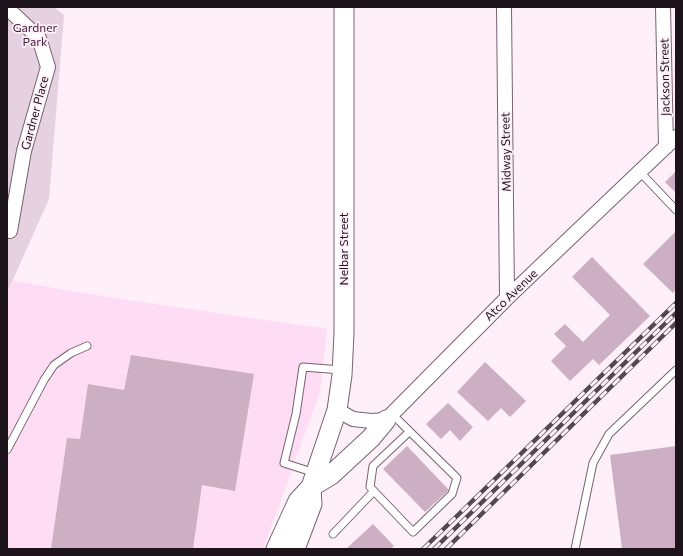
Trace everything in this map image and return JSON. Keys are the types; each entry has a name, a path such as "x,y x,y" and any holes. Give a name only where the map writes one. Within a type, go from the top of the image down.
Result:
{"main road":[{"name":"Nelbar Street","path":"313,480 337,410 343,370 344,7"},
{"path":"276,549 298,502 313,480 332,475 371,438 389,417"},
{"path":"295,549 312,504 313,480"}],"street":[{"name":"Midway Street","path":"504,7 507,298"},
{"name":"Jackson Street","path":"663,7 671,142"},
{"name":"Gardner Place","path":"7,8 39,38 48,68 24,150 10,231"},
{"name":"Atco Avenue","path":"389,417 507,298 671,142"},
{"path":"337,410 353,419 371,421 389,417"}],"lane":[{"path":"640,172 676,210"},
{"path":"7,450 44,380 54,365 71,354 88,346"},
{"path":"313,480 284,463 296,414 303,367 343,370"},
{"path":"575,549 593,463 610,434 676,370"},
{"path":"389,417 409,432 457,478 452,494 413,532 370,487 373,466 409,432"},
{"path":"333,534 374,491"}],"shaded area":[{"path":"13,281 108,297 327,329 320,392 263,549 7,549 7,293"}],"green space":[{"name":"Gardner Park","path":"7,7 54,7 64,15 49,199 7,293"}],"building":[{"path":"676,171 676,193 665,182"},
{"path":"676,231 676,289 673,293 643,264"},
{"path":"592,257 650,316 599,365 593,359 570,381 551,361 566,346 554,334 565,324 583,342 610,315 572,277"},
{"path":"131,355 254,374 235,491 202,485 193,549 51,549 67,438 80,439 88,384 124,390"},
{"path":"485,362 526,401 510,417 501,408 488,421 457,392"},
{"path":"448,403 473,427 460,441 450,430 441,439 426,424"},
{"path":"407,446 449,490 425,512 383,469"},
{"path":"676,446 676,549 622,549 610,455"},
{"path":"373,524 394,546 390,549 346,549"}],"railway":[{"path":"423,549 676,303"},
{"path":"434,549 676,313"},
{"path":"446,549 676,323"}]}
